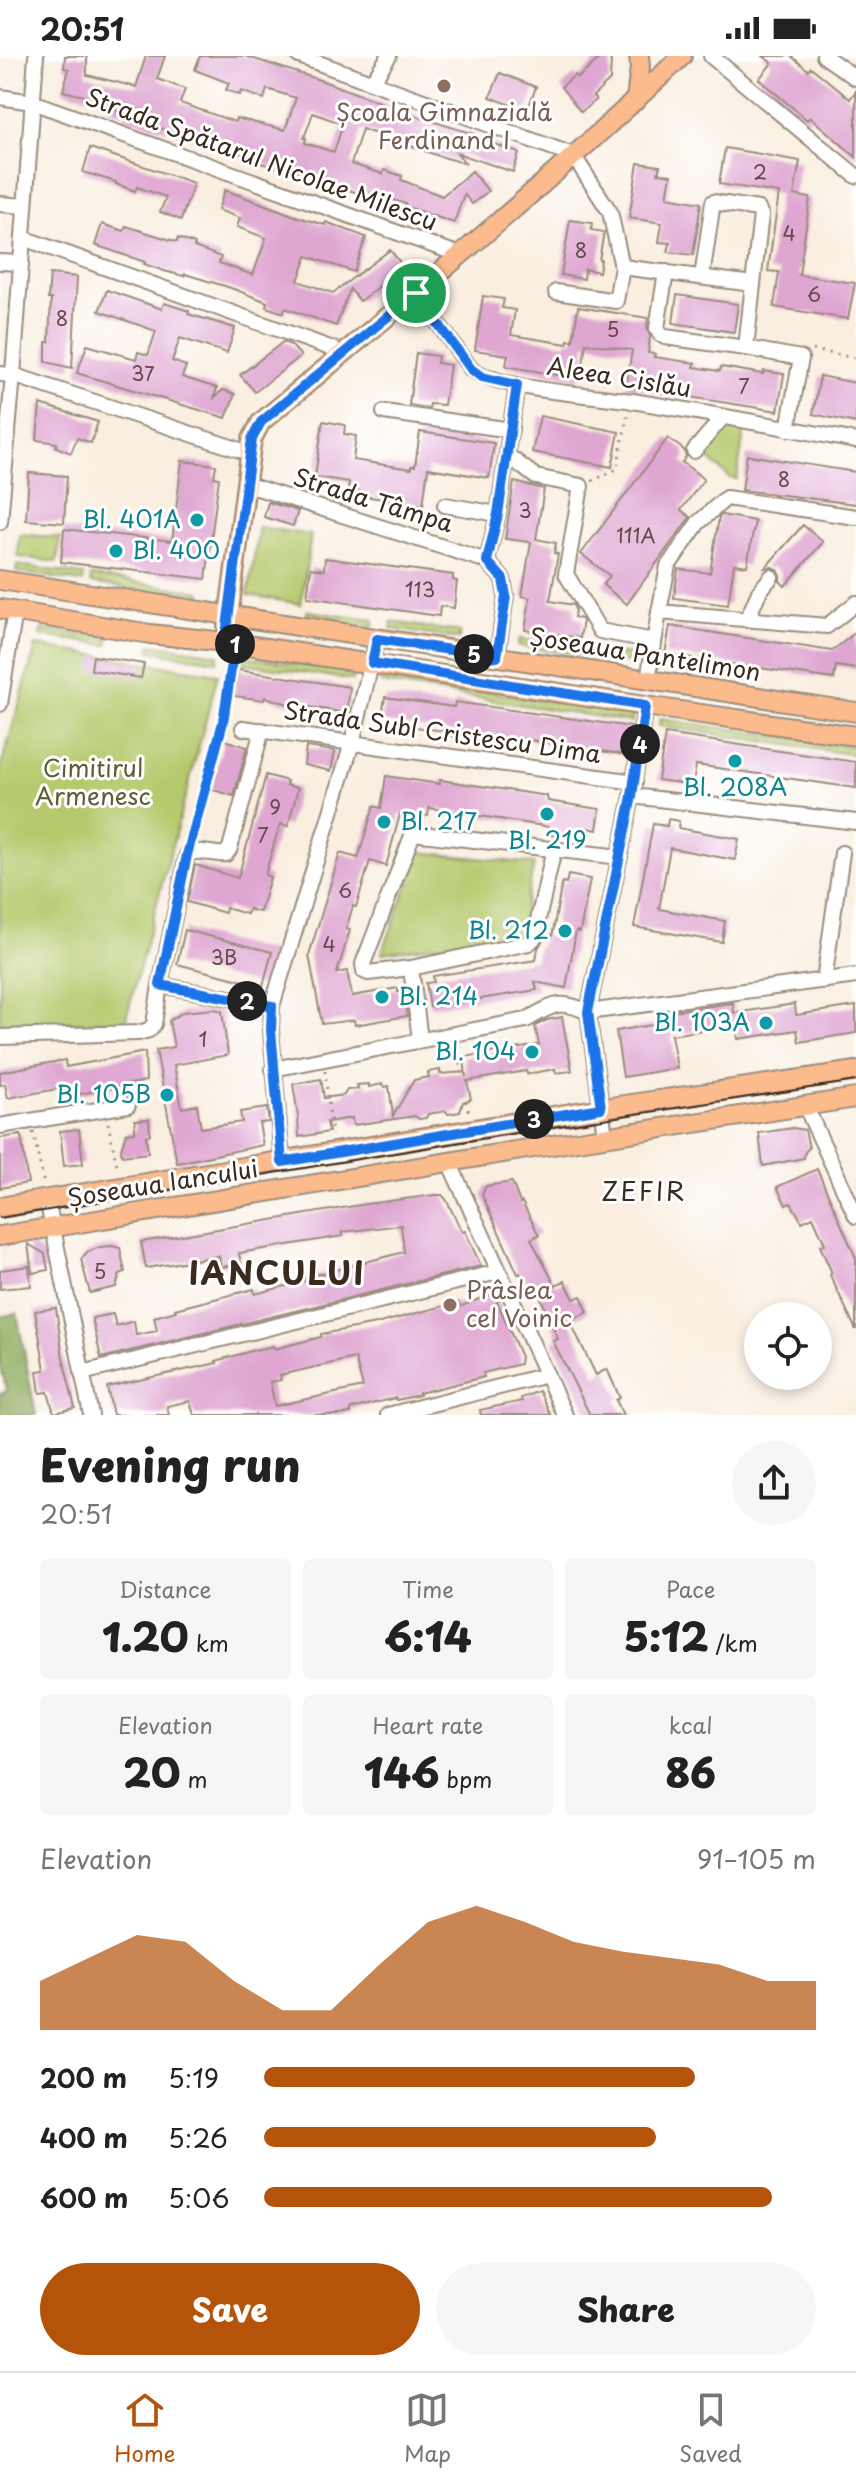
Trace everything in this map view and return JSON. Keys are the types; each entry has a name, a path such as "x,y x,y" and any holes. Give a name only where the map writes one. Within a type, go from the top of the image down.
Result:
{"main road":[{"path":"636,100 639,56"},
{"path":"230,642 229,616 249,453 261,422 460,255 682,56"},
{"name":"Șoseaua Pantelimon","path":"0,580 856,712"},
{"name":"Șoseaua Pantelimon","path":"7,610 150,634 230,642 856,736"},
{"name":"Șoseaua Iancului","path":"0,1207 601,1108 856,1071"},
{"name":"Șoseaua Iancului","path":"0,1236 605,1136 856,1098"}],"street":[{"path":"0,522 7,375 21,263 36,56"},
{"path":"299,56 573,155 610,212 622,267 616,301 556,292"},
{"path":"372,82 389,56"},
{"path":"711,56 856,176"},
{"path":"824,56 851,74 856,57"},
{"name":"Strada Spătarul Nicolae Milescu","path":"0,97 32,102 460,255"},
{"path":"702,277 713,202 760,211 746,348"},
{"path":"0,204 25,206"},
{"path":"23,238 344,353"},
{"path":"0,262 21,263"},
{"path":"622,267 753,284"},
{"path":"666,272 657,328 660,334 801,358 788,429"},
{"name":"Aleea Cislău","path":"416,293 471,369 482,377 856,441"},
{"path":"7,375 249,453"},
{"path":"497,657 506,596 503,579 487,561 498,514 517,385"},
{"path":"384,412 511,430"},
{"path":"694,451 723,417"},
{"path":"507,455 536,477 581,486 566,574 600,631 654,641"},
{"name":"Strada Tâmpa","path":"245,484 487,561"},
{"path":"648,680 668,566 698,523 726,498 856,517"},
{"path":"445,505 498,514"},
{"path":"747,620 759,592 771,577"},
{"path":"659,612 827,626 856,603"},
{"path":"0,704 7,610"},
{"path":"282,1162 273,1069 272,1006 352,743 377,639"},
{"path":"605,1136 588,1012 634,789 645,706"},
{"name":"Strada Subl Cristescu Dima","path":"243,728 856,822"},
{"path":"0,1037 138,1033 149,1030 154,1024 187,855 196,851 220,855 226,854 230,848 262,730"},
{"path":"554,849 534,938 529,943 411,968 364,971 363,964 413,833 554,849 620,857"},
{"path":"824,981 842,853"},
{"path":"411,968 420,1040"},
{"path":"273,1069 526,1020 561,1003 588,1012 856,976"},
{"path":"160,985 272,1006"},
{"path":"0,1126 128,1105"},
{"path":"805,1105 856,1216"},
{"path":"449,1162 565,1415"},
{"path":"47,1199 91,1415"},
{"path":"82,1373 498,1272"},
{"path":"388,1415 547,1375"}],"path":[{"path":"801,358 803,348 856,358"},
{"path":"581,486 617,469 631,401"},
{"path":"187,855 223,722 230,642"},
{"path":"454,1034 462,1076"},
{"path":"324,1059 334,1153"},
{"path":"105,1109 121,1186"},
{"path":"31,1121 47,1199"}],"green space":[{"path":"729,428 744,432 737,479 730,478 703,454 721,431"},
{"path":"259,527 311,535 301,604 248,595"},
{"path":"19,534 60,538 57,562 18,557"},
{"path":"17,565 84,575 83,582 16,572"},
{"path":"91,576 202,592 201,599 90,583"},
{"path":"307,611 374,620 373,627 306,618"},
{"path":"392,622 460,632 459,639 391,629"},
{"path":"41,629 109,638 108,645 40,636"},
{"path":"519,639 630,655 629,663 518,646"},
{"path":"151,644 218,654 217,661 150,651"},
{"name":"Cimitirul Armenesc","path":"36,646 218,674 125,1022 0,1023 0,770"},
{"path":"243,656 354,672 353,680 242,663"},
{"path":"382,675 633,714 632,722 381,683"},
{"path":"660,719 856,747 856,755 659,726"},
{"path":"420,852 534,864 519,934 382,953"},
{"path":"17,1313 36,1415 0,1415 0,1394 7,1391 0,1364 0,1317"}],"building":[{"path":"65,56 87,56 87,75 136,87 146,56 165,56 157,79 185,89 180,103 235,122 236,118 285,130 296,98 267,89 264,99 241,91 240,95 226,90 229,83 195,70 200,56 245,56 477,135 519,153 513,172 457,153 465,163 439,156 362,129 351,164 383,174 384,170 402,176 401,180 442,196 472,171 488,191 472,204 464,194 454,223 406,204 371,193 370,197 276,164 275,167 253,161 254,158 125,117 126,114 107,108 109,102 63,91 69,69 64,68","holes":["313,113 343,124 334,152 305,143"]},
{"path":"602,56 607,56 611,61 610,80 593,96 596,100 581,112 561,87 575,75 578,78"},
{"path":"763,56 791,56 808,70 811,67 850,99 856,91 856,157 759,79 772,63"},
{"path":"500,73 536,87 527,111 490,97"},
{"path":"90,148 194,183 181,220 160,212 166,197 137,187 135,191 83,172"},
{"path":"725,148 800,161 794,195 810,198 799,275 855,283 848,319 774,307 779,272 768,271 779,193 719,184"},
{"path":"638,163 660,166 658,173 671,175 667,197 701,203 693,255 668,252 670,243 659,242 662,223 629,218"},
{"path":"225,190 298,217 325,225 326,222 366,237 354,272 307,256 298,281 333,293 390,250 404,267 360,301 350,289 336,326 285,308 284,313 266,307 267,302 231,288 164,271 95,245 102,224 124,231 126,226 177,242 178,238 195,244 194,247 221,257 219,263 253,275 266,238 237,227 240,218 218,210"},
{"path":"570,220 592,223 591,230 604,232 599,272 585,269 584,279 561,275"},
{"path":"50,274 77,277 72,368 46,362"},
{"path":"107,290 162,309 164,303 189,311 188,314 235,328 227,353 180,338 172,361 186,366 182,377 217,388 214,398 223,390 235,394 226,418 77,373 87,345 136,359 138,352 148,355 156,331 99,311"},
{"path":"677,295 738,304 734,332 673,323"},
{"path":"483,296 504,299 502,308 515,310 511,335 567,344 568,340 573,341 578,307 648,318 648,353 655,354 654,357 695,363 694,367 720,371 721,367 784,374 778,411 626,387 632,350 586,343 581,379 506,366 508,355 475,350"},
{"path":"283,342 291,345 301,356 255,392 240,375"},
{"path":"416,353 438,356 437,363 450,365 444,405 430,404 429,408 409,405"},
{"path":"820,376 856,383 856,423 813,414"},
{"path":"40,404 98,422 91,443 77,438 71,453 56,447 57,443 37,440"},
{"path":"540,416 619,432 612,467 532,452"},
{"path":"323,421 345,425 344,434 356,436 353,460 411,469 415,466 420,432 494,443 489,478 428,468 423,505 363,496 364,492 348,490 349,482 315,477"},
{"path":"668,438 684,450 686,457 682,462 704,479 681,510 690,517 627,604 603,585 610,576 581,554"},
{"path":"747,455 856,472 856,504 742,490"},
{"path":"182,461 216,465 214,477 219,478 206,579 61,562 64,529 172,541"},
{"path":"29,473 67,476 64,523 26,520"},
{"path":"514,482 544,489 536,539 556,543 554,553 558,554 550,601 573,605 574,617 583,621 580,638 525,630 530,598 522,596 531,542 505,539"},
{"path":"268,502 298,511 293,526 264,517"},
{"path":"719,517 755,521 747,566 734,564 728,605 674,598 678,569 710,573"},
{"path":"803,525 823,542 785,586 780,581 778,570 765,568"},
{"path":"325,558 453,575 453,580 457,581 454,608 440,606 439,616 307,597 311,568 324,570"},
{"path":"670,626 832,651 856,632 856,669 836,666 834,679 665,654"},
{"path":"93,656 144,664 141,678 91,670"},
{"path":"238,670 350,687 347,713 265,697 264,700 234,696"},
{"path":"385,697 454,707 455,702 632,727 628,755 516,738 515,742 499,740 499,743 451,736 451,732 381,722"},
{"name":"Bl. 208A","path":"665,734 856,762 856,788 696,765 693,785 658,780"},
{"path":"224,740 247,747 234,796 210,789"},
{"path":"306,747 335,751 331,771 304,765"},
{"path":"266,775 298,788 288,826 280,824 265,875 270,877 260,912 249,909 247,914 226,908 225,913 187,902 195,865 238,878"},
{"path":"386,776 440,784 440,780 547,796 548,801 600,809 597,830 588,828 587,840 549,835 550,827 429,808 428,816 400,814 386,866 370,861 346,929 350,930 337,973 347,971 352,996 398,988 398,992 404,992 407,1016 355,1025 354,1020 322,1024 309,955 340,853 358,858 374,806 381,808"},
{"path":"668,819 679,821 678,828 739,839 735,860 670,848 659,909 725,921 722,942 634,927 653,824 667,826"},
{"path":"568,875 590,879 580,932 576,931 566,988 535,982 537,990 430,1007 426,983 434,982 433,976 536,960 545,936 552,937 562,882 566,883"},
{"path":"185,930 272,952 263,986 177,964"},
{"name":"Bl. 103A","path":"733,1003 734,1013 795,1004 796,1015 856,1006 856,1033 799,1042 797,1030 738,1039 736,1025 671,1035 677,1068 623,1077 616,1031 675,1021 673,1011"},
{"name":"Bl. 105B","path":"222,1011 228,1055 174,1065 182,1108 197,1105 201,1128 242,1122 240,1112 267,1108 269,1122 259,1123 263,1145 177,1163 156,1050 174,1047 169,1021 183,1012"},
{"path":"562,1017 572,1071 556,1073 555,1069 527,1074 526,1071 467,1081 471,1099 463,1102 460,1112 448,1114 446,1111 428,1114 426,1118 415,1116 353,1125 352,1118 327,1122 329,1132 299,1137 293,1084 321,1079 324,1098 344,1095 347,1090 358,1089 357,1085 389,1086 393,1116 414,1080 429,1077 428,1072 440,1070 440,1074 465,1072 466,1077 464,1057 539,1045 535,1026"},
{"path":"145,1052 146,1081 70,1096 68,1087 8,1098 5,1084 0,1085 0,1072 65,1060 66,1067"},
{"path":"149,1119 150,1134 146,1136 148,1153 122,1156 126,1133 135,1132 135,1120"},
{"path":"793,1128 805,1130 809,1148 804,1158 763,1166 759,1133"},
{"path":"79,1129 83,1164 64,1166 60,1131"},
{"path":"21,1135 28,1183 0,1188 0,1138"},
{"path":"817,1169 856,1258 856,1330 830,1275 832,1273 820,1246 825,1244 813,1217 802,1222 791,1203 786,1205 777,1187"},
{"path":"512,1182 520,1203 539,1235 531,1239 555,1285 565,1281 574,1299 581,1296 588,1312 570,1321 596,1375 607,1369 620,1398 616,1400 623,1415 590,1415 553,1341 558,1339 537,1289 530,1293 518,1274 482,1195 486,1186"},
{"path":"435,1195 446,1199 481,1266 101,1358 92,1318 113,1314 116,1326 134,1321 136,1335 157,1331 154,1317 175,1309 254,1289 255,1294 404,1252 401,1225 342,1232 343,1236 239,1253 241,1264 221,1267 219,1256 146,1268 141,1242"},
{"path":"28,1244 45,1254 48,1270 32,1273"},
{"path":"112,1246 120,1248 125,1272 120,1274 116,1287 90,1293 81,1259 87,1252"},
{"path":"29,1266 31,1286 0,1289 0,1270"},
{"path":"490,1295 496,1299 521,1357 520,1364 420,1395 351,1409 351,1413 340,1415 194,1415 190,1401 167,1406 169,1415 113,1415 107,1387 217,1363 251,1351 273,1346 274,1349 321,1337 321,1334 376,1324 458,1302 459,1307","holes":["355,1358 363,1387 275,1406 270,1382 281,1380 280,1375"]},
{"path":"56,1308 63,1358 75,1408 54,1413 48,1392 40,1393 37,1371 45,1370 35,1311"},
{"path":"539,1391 551,1415 481,1415 480,1410 522,1401 521,1398"}],"tram line":[{"path":"0,1218 603,1119 856,1081"}],"place":[{"name":"Școala Gimnazială Ferdinand I","path":"444,86"},
{"name":"Bl. 401A","path":"197,520"},
{"name":"Bl. 400","path":"116,551"},
{"name":"Bl. 208A","path":"735,761"},
{"name":"Bl. 219","path":"547,814"},
{"name":"Bl. 217","path":"384,822"},
{"name":"Bl. 212","path":"565,931"},
{"name":"Bl. 214","path":"382,997"},
{"name":"Bl. 103A","path":"766,1023"},
{"name":"Bl. 104","path":"532,1052"},
{"name":"Bl. 105B","path":"167,1095"},
{"name":"Prâslea cel Voinic","path":"450,1305"}],"district":[{"name":"ZEFIR","path":"644,1192"},
{"name":"IANCULUI","path":"277,1274"}],"route":[{"path":"416,293 471,369 482,377 517,385 498,514 487,561 503,579 506,596 497,657 377,639 372,663 645,706 632,796 588,1012 601,1108 282,1162 271,1030 272,1006 160,985 187,855 223,722 235,643 225,642 252,439 261,422 416,293"}]}
